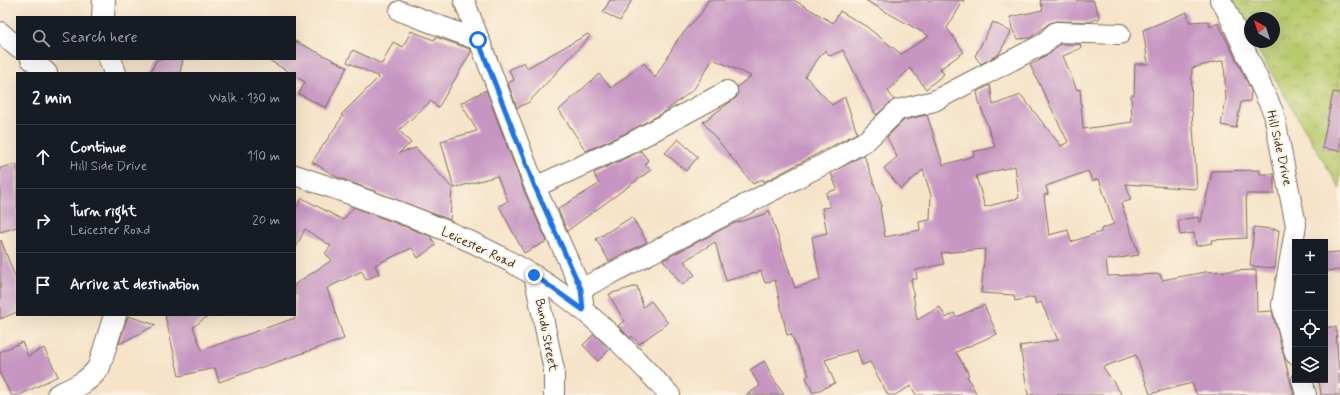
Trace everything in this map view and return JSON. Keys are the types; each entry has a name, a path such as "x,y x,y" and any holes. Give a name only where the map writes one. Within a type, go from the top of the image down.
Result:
{"street":[{"path":"103,16 104,0"},
{"path":"464,0 535,187 581,289 583,310"},
{"name":"Hill Side Drive","path":"1220,0 1226,9 1274,114 1296,225 1282,305 1293,347"},
{"path":"400,11 478,40"},
{"path":"0,32 16,46"},
{"path":"581,289 834,159 867,140 898,110 934,101 1043,44 1056,32 1120,34"},
{"path":"32,60 46,72"},
{"path":"110,60 115,72"},
{"path":"535,187 629,144 727,91"},
{"name":"Leicester Road","path":"296,175 385,206 468,242 534,275 583,310 670,395"},
{"name":"Bundu Street","path":"534,275 554,370 554,395"},
{"path":"58,395 88,380 98,367 115,316"},
{"path":"1303,383 1306,395"}],"green space":[{"path":"1224,0 1340,0 1340,189 1257,48 1280,48 1280,12 1244,12 1244,26 1230,3"}],"building":[{"path":"610,0 632,0 620,21 603,12"},
{"path":"708,0 794,0 833,23 840,11 867,27 901,54 929,36 865,0 964,0 947,28 964,52 940,69 944,74 926,89 910,68 888,91 894,100 876,115 843,50 830,56 825,50 805,76 832,105 845,97 857,133 764,182 763,179 753,184 703,122 737,97 737,87 751,76 713,59 694,89 663,113 624,134 586,151 559,110 599,74 611,88 644,63 655,78 678,39 702,12"},
{"path":"1040,0 1093,0 1100,18 1089,22 1056,21 1048,24 1030,38 1018,39 1012,29 1010,17 1043,10"},
{"path":"1187,12 1189,22 1208,21 1210,27 1218,23 1251,90 1250,101 1241,102 1236,128 1221,125 1226,100 1224,60 1192,68 1191,111 1197,189 1126,184 1131,200 1121,203 1139,255 1106,260 1108,276 1160,274 1162,280 1205,272 1256,270 1257,312 1272,311 1294,395 1197,395 1192,383 1150,394 1136,355 1103,367 1122,395 1028,395 1020,346 1058,340 1041,302 1036,304 1034,297 1015,301 1014,295 981,293 985,249 941,253 944,264 916,270 917,279 911,279 917,320 940,307 946,318 954,313 956,317 984,305 997,334 956,352 969,375 967,376 977,395 916,395 911,386 895,395 888,395 870,362 862,365 857,350 825,360 835,383 813,393 806,377 809,375 791,334 787,335 775,280 765,283 761,271 726,281 715,242 684,261 695,275 682,285 663,260 732,224 765,214 769,210 795,288 820,280 812,237 827,233 822,208 830,207 826,193 837,189 831,173 864,155 882,206 880,207 885,237 920,230 919,222 930,220 931,195 923,170 901,189 884,168 897,157 887,137 904,120 927,115 943,165 974,156 973,152 995,147 979,102 977,92 990,85 993,105 1021,95 1061,146 1068,142 1030,65 1051,53 1060,44 1080,44 1081,48 1063,56 1077,90 1080,89 1083,129 1132,122 1131,95 1134,95 1135,64 1148,64 1143,30","holes":["1015,166 1019,198 985,207 976,176","1088,171 1092,181 1099,179 1114,224 1101,229 1101,232 1071,242 1068,230 1049,235 1044,195 1048,194 1046,186"]},
{"path":"993,22 1011,32 999,54 981,64 975,56"},
{"path":"411,31 434,40 436,37 470,49 471,52 438,108 431,101 399,130 411,143 399,153 416,148 452,188 450,220 337,177 312,162 343,116 341,115 379,77 347,62 353,50 382,64 393,42 403,47"},
{"path":"588,34 590,36 529,102 517,108 508,83 514,80 509,70 524,62 527,68"},
{"path":"296,42 347,67 326,108 299,94 305,82 296,77 296,72 289,72 269,60 296,60"},
{"path":"156,60 183,60 180,72 150,72"},
{"path":"486,90 524,191 547,241 524,253 499,206 508,201 497,176 454,188 441,141 477,131 461,103"},
{"path":"1333,92 1340,93 1340,151 1322,148"},
{"path":"678,139 698,157 686,171 665,153"},
{"path":"641,151 648,160 645,165 651,170 567,231 558,209 599,184 594,173"},
{"path":"16,164 16,227 0,232 0,168"},
{"path":"1260,170 1260,174 1274,174 1274,194 1246,194 1247,238 1211,240 1212,243 1196,246 1194,233 1180,235 1178,220 1198,217 1199,222 1201,222 1212,171"},
{"path":"302,198 343,220 354,207 430,236 436,245 418,258 412,248 375,265 379,274 366,280 362,271 327,288 344,339 219,382 215,368 179,376 165,316 208,316 193,327 202,350 295,318 296,283 332,260 325,253 331,246 305,229 296,247 296,208"},
{"path":"632,217 647,242 609,261 596,239"},
{"path":"1254,227 1279,230 1275,268 1250,266"},
{"path":"1,240 16,279 16,312 0,319"},
{"path":"1340,252 1340,270 1328,271 1328,253"},
{"path":"637,286 643,307 651,301 668,323 639,344 632,336 630,338 618,326 624,321 609,294"},
{"path":"128,316 156,325 119,344"},
{"path":"1328,327 1336,327 1340,395 1321,395 1319,383 1328,383"},
{"path":"594,334 610,349 598,361 583,345"},
{"path":"22,342 28,356 44,348 58,376 20,395 11,395 0,374 0,352"},
{"path":"764,361 770,374 784,395 746,395 760,386 750,370"}],"route":[{"path":"478,40 535,187 572,265 581,289 583,310 534,275"}]}
